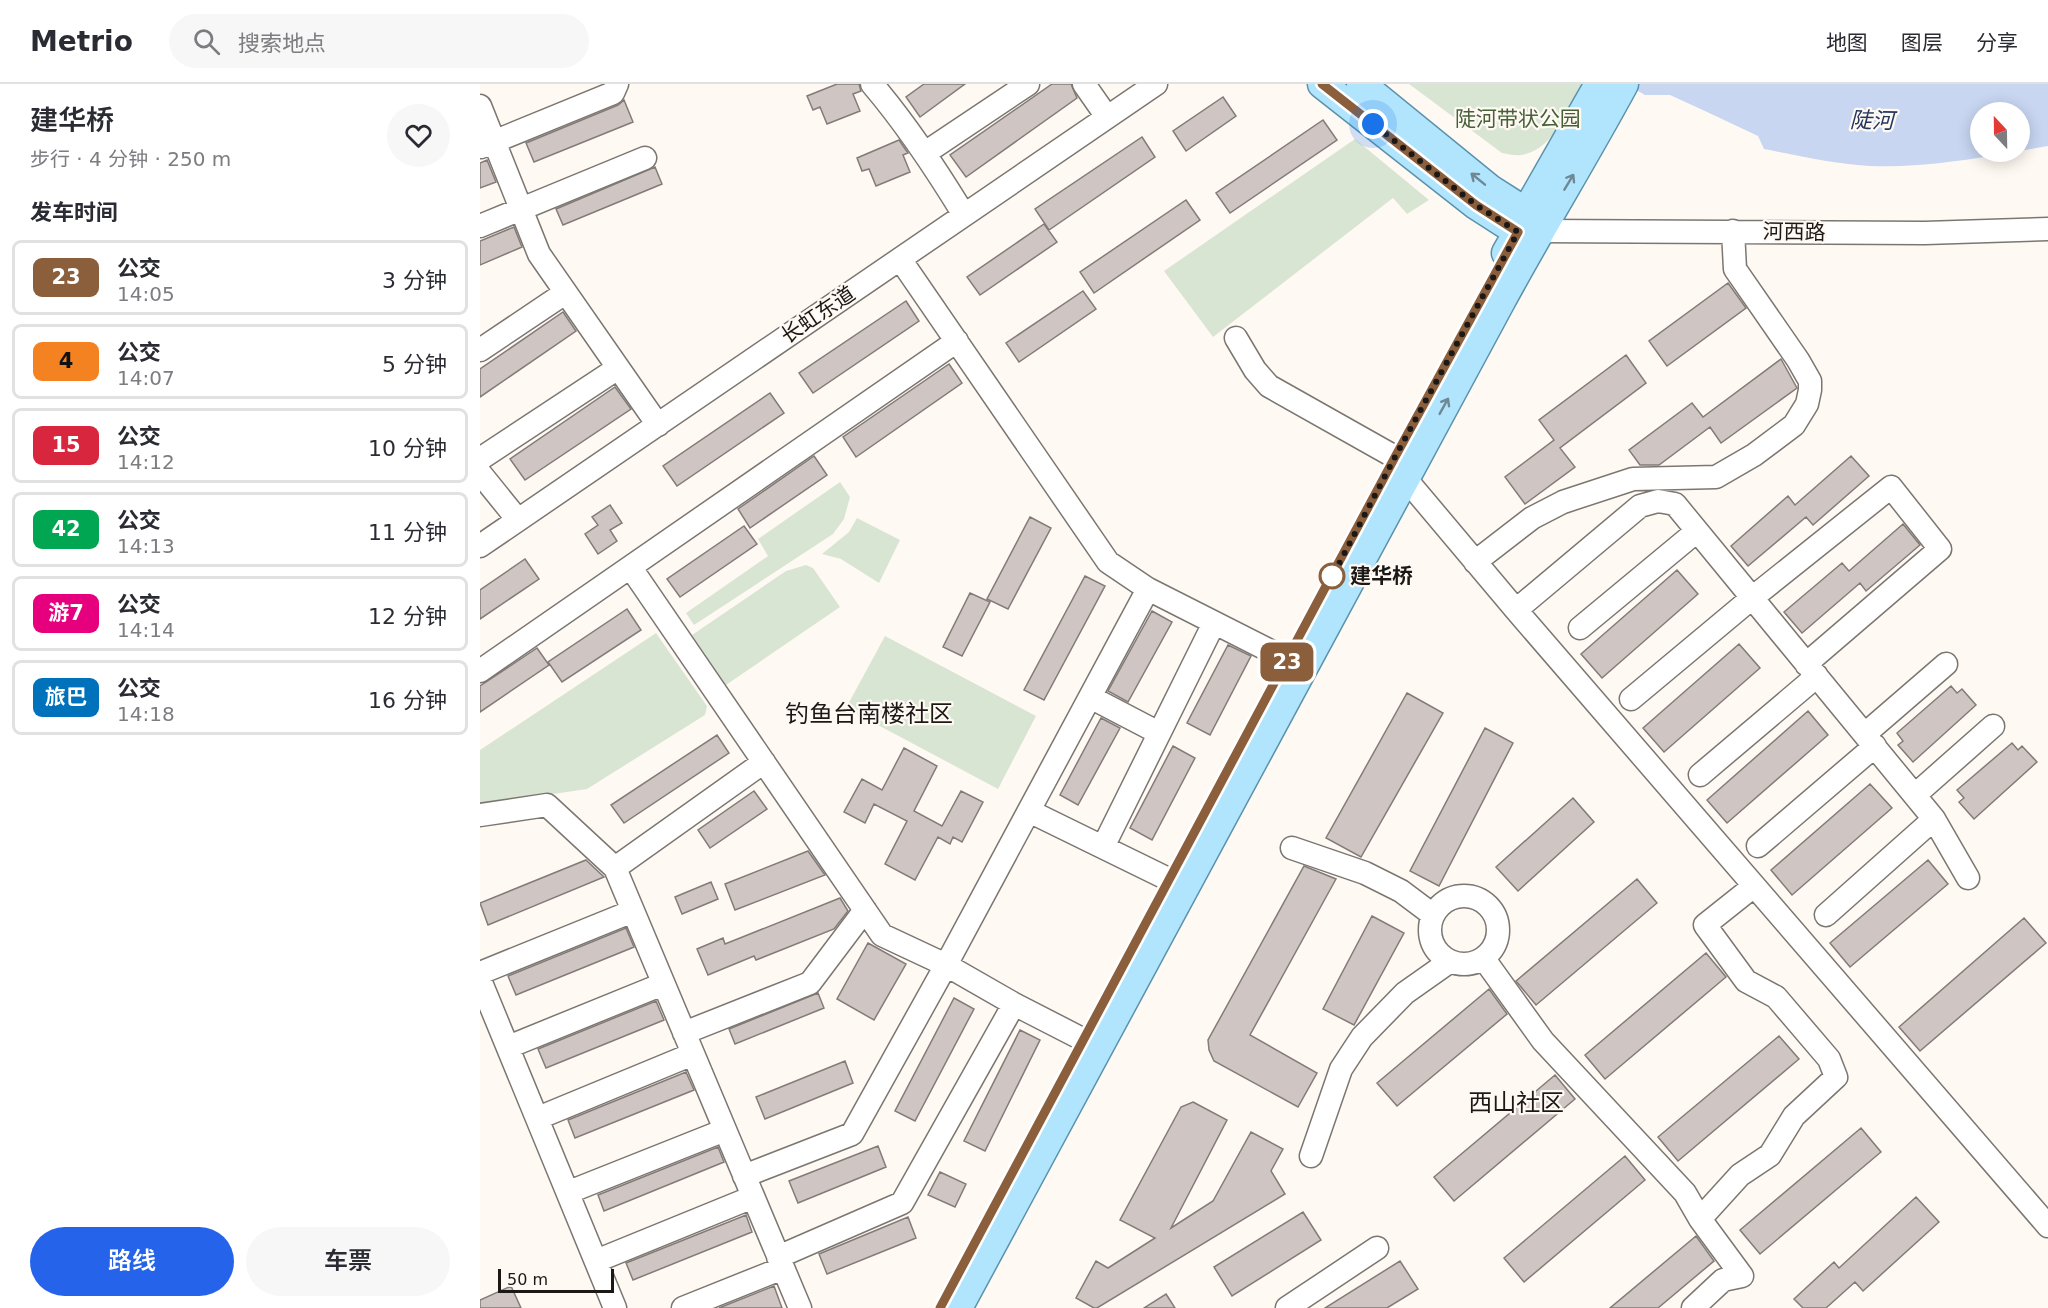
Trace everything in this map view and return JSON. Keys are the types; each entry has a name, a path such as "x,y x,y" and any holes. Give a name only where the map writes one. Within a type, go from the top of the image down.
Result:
{"main road":[{"path":"1322,84 1476,205 1528,225"},
{"path":"1361,84 1490,189 1528,225"},
{"path":"1587,129 1599,84"},
{"path":"958,1308 1528,225 1587,129 1624,84"},
{"path":"940,1308 1288,660 1400,468"}],"street":[{"path":"487,145 613,93 617,84"},
{"path":"925,153 1028,84"},
{"path":"1084,84 1107,117"},
{"name":"长虹东道","path":"480,546 1156,84"},
{"path":"883,88 964,215"},
{"path":"480,106 487,145 521,210 538,255 658,425"},
{"path":"480,226 645,158"},
{"name":"河西路","path":"1528,225 1733,231 1925,233 2048,229"},
{"path":"1475,562 1532,519 1563,502 1633,479 1716,477 1754,455 1794,424 1807,404 1810,381 1735,269 1733,231"},
{"path":"900,259 1104,556 1118,570 1148,590 1288,660"},
{"path":"480,350 566,293"},
{"path":"1236,338 1255,370 1269,386 1400,468 1516,610 2048,1226"},
{"path":"480,671 957,341"},
{"path":"480,459 618,368"},
{"path":"480,472 519,520"},
{"path":"1631,699 1752,598 1891,488 1940,549 1700,775"},
{"path":"1516,610 1640,506 1658,501 1674,504 1934,819 1968,878"},
{"path":"1580,628 1697,531"},
{"path":"631,568 882,935 946,965 1084,1040"},
{"path":"744,1176 852,1134 1148,590"},
{"path":"1103,847 1214,623"},
{"path":"1758,846 1946,664"},
{"path":"1090,697 1159,733"},
{"path":"1915,795 1993,726"},
{"path":"615,868 764,762"},
{"path":"480,816 548,805 615,868 800,1308"},
{"path":"1029,811 1170,880"},
{"path":"1826,915 1934,819"},
{"path":"1292,848 1365,873 1401,891 1433,915"},
{"path":"1700,1218 1740,1175 1770,1155 1794,1116 1836,1077 1829,1059 1776,997 1746,981 1705,925 1754,886"},
{"path":"1461,896 1482,901 1491,908 1497,919 1499,930 1492,951 1484,959 1473,964 1461,965 1449,962 1434,947 1430,936 1433,915 1449,899 1461,896"},
{"path":"684,1033 810,983 865,910"},
{"path":"480,973 633,911"},
{"path":"1484,959 1543,1041 1685,1193 1700,1218 1743,1276 1723,1280 1693,1308"},
{"path":"1311,1156 1341,1069 1362,1037 1405,993 1449,962"},
{"path":"480,980 615,1308"},
{"path":"508,1047 663,984"},
{"path":"683,1308 902,1203 1014,1004"},
{"path":"538,1118 693,1054"},
{"path":"569,1192 725,1130"},
{"path":"596,1261 753,1197"},
{"path":"1287,1308 1377,1248"}],"green space":[{"name":"陡河带状公园","path":"1409,84 1581,84 1565,116 1551,137 1533,152 1516,155 1502,153"},
{"path":"1355,139 1429,200 1407,214 1393,198 1213,337 1164,271"},
{"path":"840,482 850,497 844,519 833,534 694,625 686,613 768,556 758,539"},
{"path":"857,518 900,540 879,583 841,559 822,554 849,532"},
{"path":"806,565 813,568 840,607 726,685 692,635 786,571"},
{"path":"656,633 707,706 705,715 587,789 480,805 480,750"},
{"path":"885,636 1036,716 998,789 846,708"}],"water":[{"name":"陡河","path":"1626,84 2048,84 2048,146 2030,149 2030,102 1970,102 1970,159 1906,166 1869,166 1830,162 1764,149 1758,136 1670,95 1645,95"}],"building":[{"path":"837,84 859,84 861,91 853,94 860,111 827,124 820,107 813,110 807,96"},
{"path":"924,84 965,84 920,117 906,97"},
{"path":"1052,84 1071,84 1077,98 966,177 950,155"},
{"path":"1223,97 1236,116 1186,151 1173,131"},
{"path":"624,100 633,122 534,162 526,143 618,105"},
{"path":"1323,120 1337,140 1230,213 1216,193"},
{"path":"1142,137 1155,157 1049,230 1035,209"},
{"path":"899,140 908,153 903,155 910,172 876,186 869,169 862,171 857,158"},
{"path":"487,160 496,182 480,188 480,163"},
{"path":"655,167 662,184 563,225 556,209"},
{"path":"1186,200 1200,220 1094,293 1080,272"},
{"path":"1044,224 1057,242 980,295 967,277"},
{"path":"514,227 522,247 480,265 480,241"},
{"path":"1728,283 1746,308 1667,366 1649,341"},
{"path":"1083,291 1096,309 1019,362 1006,343"},
{"path":"906,301 919,321 813,393 799,373"},
{"path":"563,312 576,331 480,397 480,369"},
{"path":"1626,355 1646,383 1560,448 1575,467 1525,504 1505,477 1554,440 1539,420"},
{"path":"1781,359 1797,388 1721,443 1710,427 1659,465 1640,465 1629,450 1692,403 1703,417"},
{"path":"949,364 962,383 856,457 843,437"},
{"path":"615,387 631,409 525,480 510,459"},
{"path":"770,393 784,413 677,486 663,466"},
{"path":"814,456 827,475 750,528 738,509"},
{"path":"1851,456 1869,476 1813,525 1806,517 1748,566 1731,546 1788,496 1795,505"},
{"path":"610,505 622,523 610,530 617,541 598,554 585,534 598,525 592,517"},
{"path":"1030,517 1051,528 1008,609 987,599"},
{"path":"1903,524 1920,545 1866,591 1860,583 1802,633 1784,612 1842,563 1849,571"},
{"path":"744,526 757,544 680,597 667,579"},
{"path":"525,559 539,579 480,619 480,590"},
{"path":"1677,570 1698,594 1602,678 1581,654"},
{"path":"1085,576 1105,586 1044,700 1024,690"},
{"path":"970,593 990,602 962,656 943,647"},
{"path":"627,609 641,630 562,682 548,662"},
{"path":"1152,611 1172,622 1128,702 1108,691"},
{"path":"1739,644 1760,668 1664,752 1643,728"},
{"path":"1228,645 1251,656 1210,735 1187,723"},
{"path":"537,648 549,665 480,712 480,686"},
{"path":"1951,686 1957,693 1962,689 1976,705 1913,762 1898,745 1903,741 1897,733"},
{"path":"1407,693 1443,713 1361,857 1326,838"},
{"path":"1808,711 1828,735 1727,823 1707,800"},
{"path":"1101,718 1120,728 1078,805 1060,795"},
{"path":"1485,728 1513,743 1439,886 1410,871"},
{"path":"717,735 729,753 624,823 611,805"},
{"path":"2012,743 2018,750 2022,746 2037,762 1974,819 1959,802 1964,798 1957,790"},
{"path":"1173,746 1195,758 1152,840 1130,828"},
{"path":"904,748 937,766 914,811 942,826 961,791 983,802 962,842 953,837 950,844 938,837 915,880 885,864 907,821 874,804 865,823 844,812 862,779 882,790"},
{"path":"1870,784 1892,808 1792,895 1771,870"},
{"path":"754,791 767,809 710,848 698,830"},
{"path":"1573,798 1594,822 1518,891 1496,867"},
{"path":"808,851 825,875 735,910 725,884"},
{"path":"586,860 604,877 488,925 480,903"},
{"path":"1928,860 1948,884 1850,967 1830,943"},
{"path":"1304,866 1336,879 1250,1035 1317,1073 1298,1107 1214,1061 1208,1040"},
{"path":"1637,879 1657,903 1536,1005 1516,981"},
{"path":"711,882 718,899 682,914 675,897"},
{"path":"840,898 848,911 834,929 756,960 754,956 708,975 697,949 723,938 725,944"},
{"path":"1372,916 1404,933 1354,1025 1323,1009"},
{"path":"2024,918 2046,943 1920,1051 1899,1027"},
{"path":"626,928 634,947 516,995 508,976"},
{"path":"868,943 906,964 874,1020 837,999"},
{"path":"1706,953 1726,977 1605,1079 1585,1055"},
{"path":"1489,989 1507,1014 1397,1106 1377,1083"},
{"path":"818,993 824,1008 735,1044 729,1029"},
{"path":"954,998 974,1009 915,1121 895,1111"},
{"path":"656,1001 664,1020 546,1068 538,1049"},
{"path":"1020,1030 1040,1040 985,1151 964,1141"},
{"path":"1779,1036 1799,1059 1678,1161 1658,1137"},
{"path":"845,1061 853,1083 765,1119 756,1097"},
{"path":"686,1072 694,1090 575,1138 568,1120"},
{"path":"1555,1075 1575,1099 1454,1201 1434,1177"},
{"path":"1193,1102 1227,1120 1171,1228 1213,1201 1251,1132 1283,1149 1271,1171 1285,1194 1094,1308 1076,1298 1096,1261 1108,1268 1155,1238 1120,1220 1181,1107"},
{"path":"1861,1128 1881,1152 1760,1254 1740,1230"},
{"path":"878,1146 886,1167 798,1203 789,1181"},
{"path":"718,1147 724,1162 604,1211 598,1195"},
{"path":"1625,1156 1645,1180 1524,1282 1504,1258"},
{"path":"940,1172 966,1184 955,1207 928,1195"},
{"path":"1916,1197 1939,1222 1863,1291 1855,1282 1826,1308 1803,1308 1794,1299 1834,1262 1839,1268"},
{"path":"1303,1212 1321,1240 1232,1296 1214,1267"},
{"path":"746,1215 752,1232 633,1280 626,1263"},
{"path":"908,1217 916,1238 827,1274 819,1254"},
{"path":"1696,1236 1714,1261 1658,1308 1610,1308"},
{"path":"1400,1261 1418,1289 1387,1308 1325,1308"},
{"path":"511,1286 521,1308 480,1308 480,1300"},
{"path":"774,1286 782,1308 719,1308"},
{"path":"1166,1294 1175,1308 1144,1308"}],"bus line":[{"name":"23","path":"940,1308 1395,457 1518,232 1476,205 1322,84"}],"place":[{"name":"建华桥","path":"1332,576"}],"district":[{"name":"钓鱼台南楼社区","path":"869,714"},
{"name":"西山社区","path":"1516,1103"}],"route":[{"path":"1332,576 1331,579 1518,232 1476,205 1373,124"}]}
